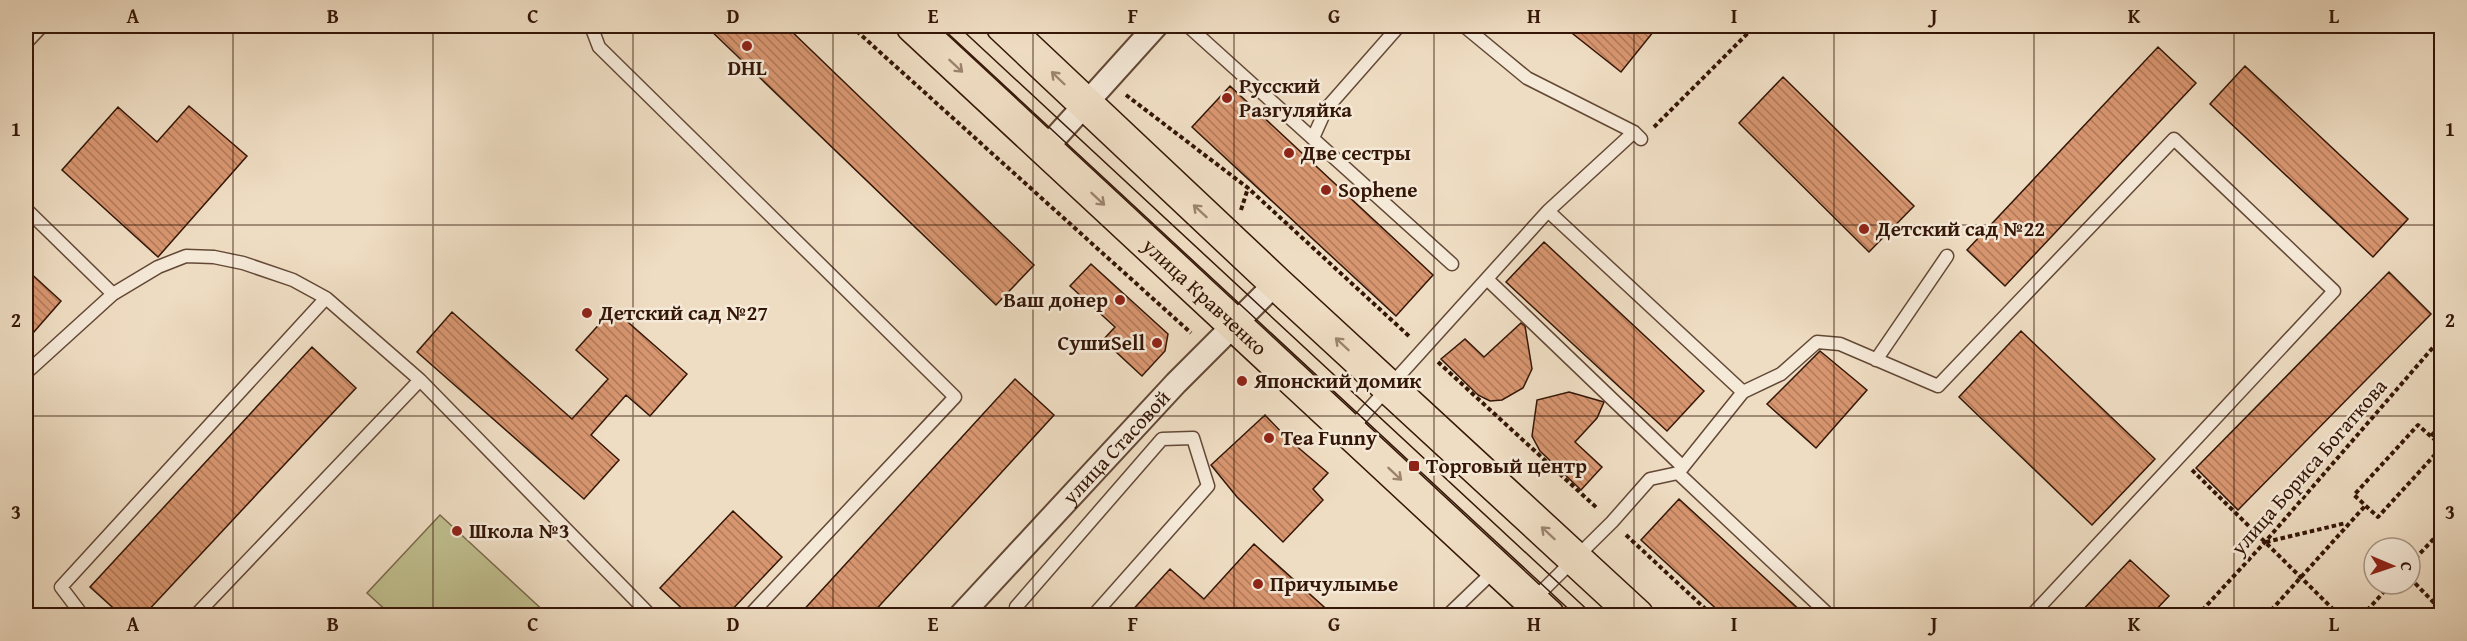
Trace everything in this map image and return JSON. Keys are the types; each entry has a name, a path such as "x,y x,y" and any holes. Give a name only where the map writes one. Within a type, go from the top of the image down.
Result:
{"main road":[{"path":"1003,26 1389,388 1637,615"},
{"name":"улица Кравченко","path":"922,29 1045,149 1540,608"}],"street":[{"path":"1045,149 1156,26"},
{"name":"улица Стасовой","path":"965,614 1209,349 1276,283"}],"lane":[{"path":"26,43 42,26"},
{"path":"591,26 598,47 955,397 750,615"},
{"path":"1188,26 1452,264"},
{"path":"1313,138 1326,109 1399,26"},
{"path":"1349,431 1548,211 1638,135 1527,78 1464,26"},
{"path":"1540,608 1575,557 1612,522 1650,479 1680,470 1743,392 1781,374 1817,342 1840,344 1938,386 2174,139 2334,291 2031,615"},
{"path":"26,209 113,294"},
{"path":"1548,211 1743,392"},
{"path":"26,373 113,294 158,267 186,256 213,257 243,263 293,280 326,298 420,380 651,615"},
{"path":"1876,360 1947,256"},
{"path":"1486,279 1830,615"},
{"path":"83,615 61,587 326,298"},
{"path":"195,615 420,380"},
{"path":"1025,615 1016,607 1162,439 1193,438 1208,486 1093,615"},
{"path":"1447,615 1496,568"}],"path":[{"path":"851,26 1209,349"},
{"path":"1638,135 1755,26"},
{"path":"1107,81 1248,188 1713,615"},
{"name":"улица Бориса Богаткова","path":"2197,615 2265,542 2442,337"},
{"path":"2418,424 2442,447 2378,517 2354,495 2418,424"},
{"path":"2431,436 2442,424"},
{"path":"2179,457 2340,615"},
{"path":"2266,615 2347,523 2365,506"},
{"path":"2265,542 2347,523"},
{"path":"2422,551 2442,530"},
{"path":"2422,590 2442,611"},
{"path":"2362,615 2380,596"}],"shaded area":[{"path":"440,515 548,615 391,615 367,593"}],"building":[{"path":"706,26 786,26 1034,265 996,305"},
{"path":"1563,26 1658,26 1621,72"},
{"path":"2158,47 2196,83 2005,286 1967,250"},
{"path":"2245,66 2408,219 2373,257 2210,104"},
{"path":"1783,77 1914,206 1869,252 1739,123"},
{"path":"1230,86 1433,275 1396,316 1192,127"},
{"path":"189,106 247,156 158,257 62,170 118,107 157,142"},
{"path":"1544,242 1704,391 1667,431 1506,282"},
{"path":"1091,264 1168,334 1165,351 1142,376 1103,340 1115,327 1070,286"},
{"path":"26,269 61,301 26,341"},
{"path":"2389,272 2431,314 2238,510 2196,468"},
{"path":"613,309 687,374 650,416 626,395 591,435 619,460 584,499 417,352 452,312 572,419 608,379 576,350"},
{"path":"1521,323 1525,326 1532,369 1523,388 1502,400 1490,401 1478,395 1441,359 1465,339 1484,357"},
{"path":"2021,331 2155,459 2092,525 1959,397"},
{"path":"312,347 356,388 144,615 121,615 90,587"},
{"path":"1820,351 1867,390 1816,448 1767,404"},
{"path":"1015,379 1054,415 871,615 799,615"},
{"path":"1569,392 1604,402 1597,418 1575,442 1602,467 1581,490 1540,451 1532,436 1537,400"},
{"path":"1265,415 1287,438 1328,473 1313,489 1323,500 1283,542 1237,497 1211,465"},
{"path":"1679,499 1805,615 1723,615 1641,540"},
{"path":"733,511 782,557 727,615 689,615 660,588"},
{"name":"Причулымье","path":"1254,544 1333,615 1128,615 1170,569 1204,599"},
{"path":"2130,560 2169,596 2151,615 2078,615"}],"tram line":[{"path":"940,26 1576,616"},
{"path":"958,26 1594,616"}],"place":[{"name":"DHL","path":"747,46"},
{"name":"Русский Разгуляйка","path":"1227,98"},
{"name":"Две сестры","path":"1289,153"},
{"name":"Sophene","path":"1326,190"},
{"name":"Детский сад №22","path":"1864,229"},
{"name":"Ваш донер","path":"1120,300"},
{"name":"Детский сад №27","path":"587,313"},
{"name":"СушиSell","path":"1157,343"},
{"name":"Японский домик","path":"1242,381"},
{"name":"Tea Funny","path":"1269,438"},
{"name":"Торговый центр","path":"1414,466"},
{"name":"Школа №3","path":"457,531"},
{"name":"Причулымье","path":"1258,584"}]}
